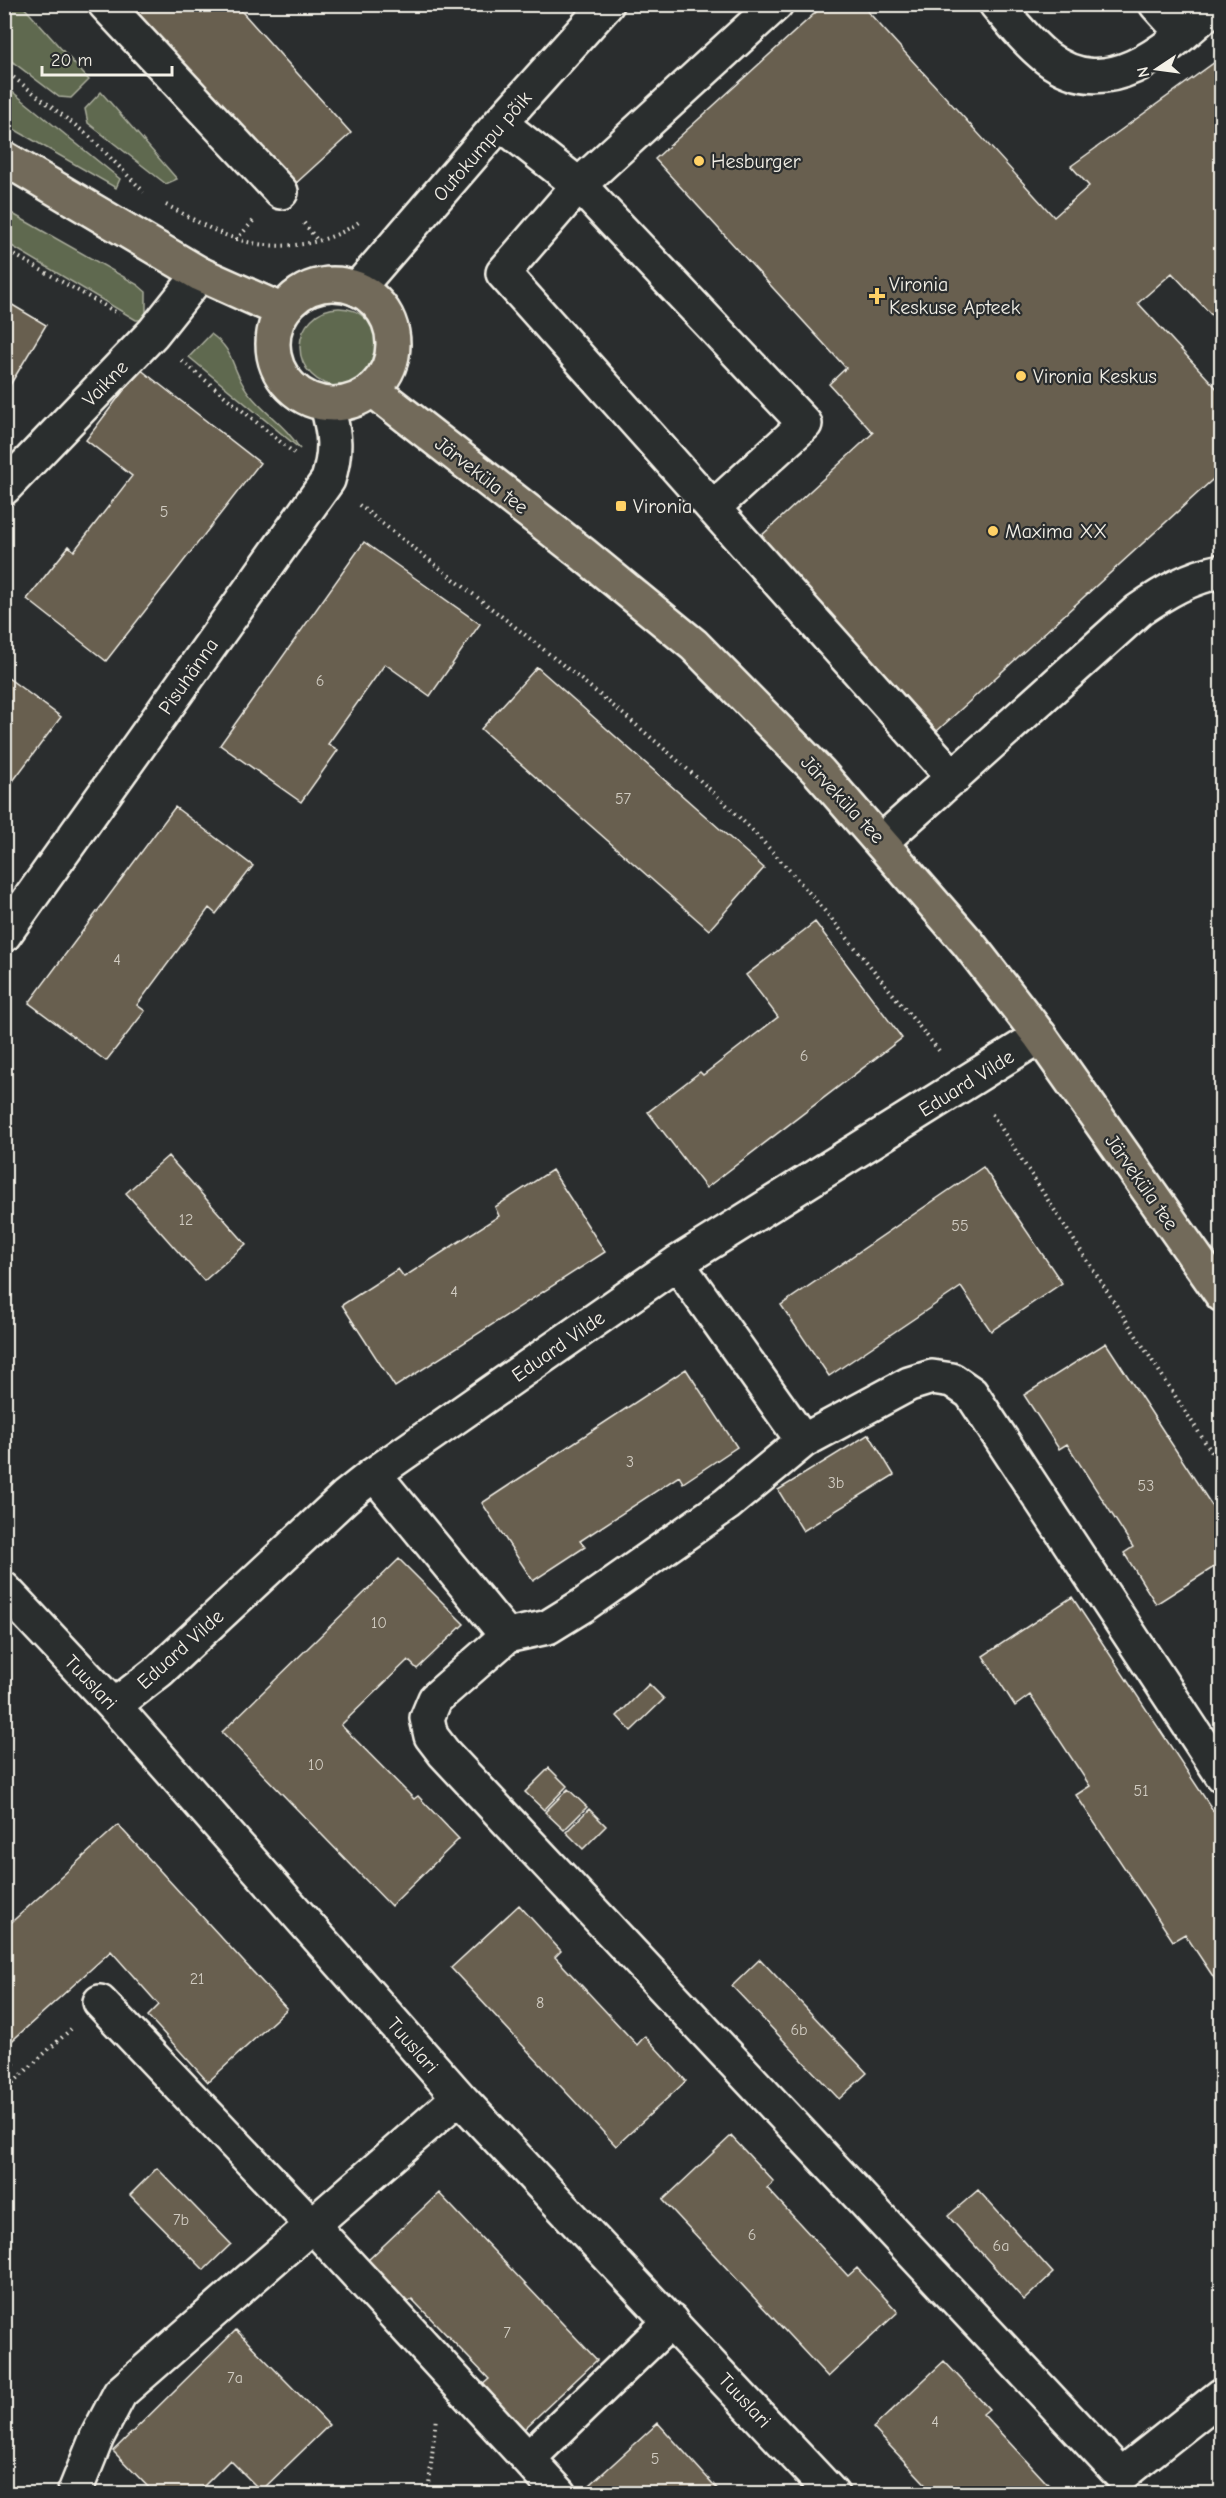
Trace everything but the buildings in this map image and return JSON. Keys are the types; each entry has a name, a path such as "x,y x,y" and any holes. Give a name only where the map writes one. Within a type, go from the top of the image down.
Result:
{"main road":[{"path":"4,158 200,274 283,311"},
{"path":"324,284 341,284 357,289 374,300 387,316 393,335 390,365 386,374 373,390 359,400 327,405 307,399 290,387 278,370 273,350 275,329 283,311 295,298 308,289 324,284"},
{"name":"Järveküla tee","path":"373,390 584,554 694,645 734,683 882,842 968,943 1040,1036 1221,1295"}],"street":[{"path":"105,4 281,192"},
{"name":"Outokumpu põik","path":"357,289 500,123 607,4"},
{"path":"776,4 579,185 503,273 954,778"},
{"path":"996,4 1048,58 1072,71 1098,77 1128,70 1154,57 1217,4"},
{"path":"1156,4 1184,34"},
{"path":"500,123 579,185 805,424 714,507"},
{"name":"Vaikne","path":"4,488 153,333 200,274"},
{"name":"Pisuhänna","path":"4,935 328,480 335,455 334,429 327,405"},
{"path":"882,842 1139,610 1168,590 1201,575 1221,572"},
{"name":"Eduard Vilde","path":"114,1706 159,1671 345,1497 374,1474 677,1263 1040,1036"},
{"path":"677,1263 803,1442"},
{"path":"1221,1775 971,1393 952,1380 932,1377 909,1384 803,1442 727,1504 582,1606 548,1627 507,1636 435,1699 427,1718 431,1736 452,1762 1129,2484 1221,2395"},
{"path":"374,1474 507,1636"},
{"name":"Tuuslari","path":"4,1589 114,1706 459,2097 832,2493"},
{"path":"100,2002 312,2225 560,2493"},
{"path":"74,2493 97,2437 120,2393 459,2097"},
{"path":"529,2458 671,2321"}],"path":[{"path":"4,249 153,333 175,356 604,700 715,794 802,886 968,1083 1002,1129 1221,1468"},
{"path":"4,2091 100,2002"},
{"path":"428,2493 441,2367"}],"green space":[{"path":"4,5 22,5 89,80 71,98 59,97 5,56"},
{"path":"4,85 120,179 116,188 5,124"},
{"path":"101,92 177,179 166,184 88,123 85,109"},
{"path":"4,209 138,285 146,292 146,320 136,320 5,242"},
{"path":"339,308 354,311 366,320 375,332 378,347 375,362 366,374 354,383 339,386 324,383 312,374 303,362 300,347 303,332 312,320 324,311"},
{"path":"211,334 227,350 247,391 286,431 300,449 189,357"}],"place":[{"name":"Hesburger","path":"699,161"},
{"name":"Vironia Keskuse Apteek","path":"877,296"},
{"name":"Vironia Keskus","path":"1021,376"},
{"name":"Vironia","path":"621,506"},
{"name":"Maxima XX","path":"993,531"}]}
